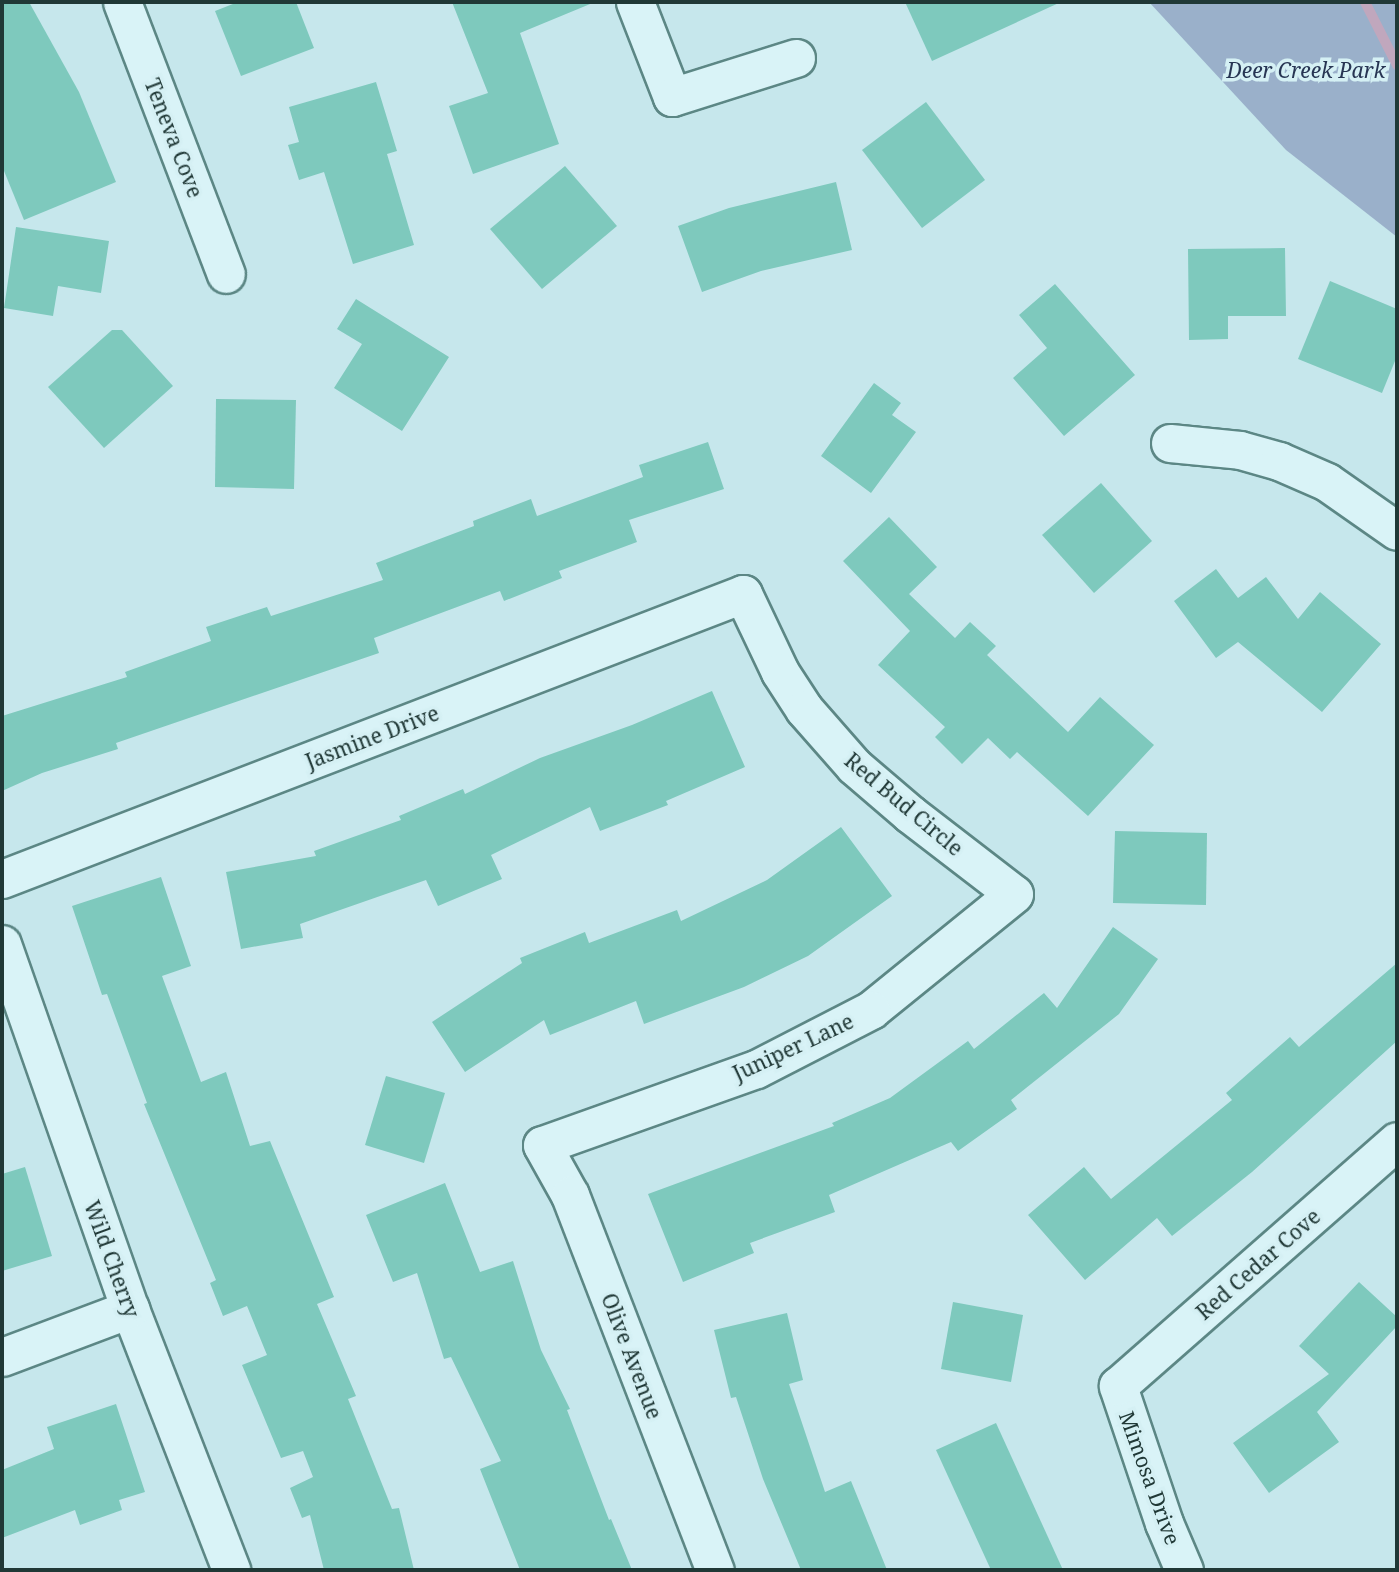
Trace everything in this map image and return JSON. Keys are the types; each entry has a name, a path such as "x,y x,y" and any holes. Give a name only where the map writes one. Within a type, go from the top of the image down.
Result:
{"street":[{"name":"Teneva Cove","path":"122,2 226,275"},
{"path":"635,2 672,97 796,58"},
{"path":"1170,443 1241,450 1279,461 1327,482 1397,531"},
{"name":"Jasmine Drive","path":"2,879 743,594"},
{"name":"Red Bud Circle","path":"743,594 780,672 804,709 854,766 910,814 1014,894"},
{"name":"Juniper Lane","path":"541,1145 755,1069 871,1010 1014,894"},
{"name":"Wild Cherry","path":"2,944 130,1310 231,1570"},
{"name":"Red Cedar Cove","path":"1118,1386 1397,1141"},
{"name":"Olive Avenue","path":"541,1145 570,1195 715,1570"},
{"path":"2,1357 130,1310"},
{"name":"Mimosa Drive","path":"1118,1386 1164,1523 1184,1570"}],"green space":[{"name":"Deer Creek Park","path":"1149,2 1397,2 1397,237 1286,150"}],"building":[{"path":"2,2 29,2 79,92 116,182 24,220 2,166"},
{"path":"238,2 296,2 314,48 241,76 215,11"},
{"path":"452,2 595,2 520,33 559,144 473,174 449,106 488,93"},
{"path":"905,2 1061,2 932,61"},
{"path":"376,82 397,151 387,154 414,245 353,264 324,172 299,180 288,145 299,142 289,107"},
{"path":"926,102 985,180 922,228 862,150"},
{"path":"565,166 617,226 542,289 490,229"},
{"path":"836,182 852,250 761,271 702,292 678,226 729,208"},
{"path":"16,227 109,241 101,293 58,286 53,316 4,308"},
{"path":"1285,248 1286,316 1228,316 1228,339 1189,340 1188,249"},
{"path":"1330,281 1397,309 1397,356 1382,393 1298,359"},
{"path":"1055,284 1135,375 1064,436 1013,378 1047,348 1019,315"},
{"path":"356,299 449,357 402,431 334,388 362,344 337,329"},
{"path":"112,330 122,330 173,386 104,448 48,387"},
{"path":"874,383 901,403 892,415 916,432 871,493 821,456"},
{"path":"216,399 296,400 294,489 215,487"},
{"path":"708,442 724,489 629,520 637,542 559,571 562,578 504,601 500,591 374,638 379,653 116,743 118,749 42,773 2,791 2,716 127,677 125,672 211,641 206,627 267,607 271,616 383,580 376,563 474,526 473,521 531,499 537,516 643,477 639,465"},
{"path":"1101,483 1152,541 1094,593 1042,535"},
{"path":"889,517 937,567 909,594 955,638 970,622 996,646 987,655 1068,732 1100,697 1154,745 1088,816 1017,752 1010,759 988,738 962,764 935,737 945,727 878,665 910,631 843,561"},
{"path":"1216,569 1238,598 1266,577 1298,619 1320,592 1381,644 1322,712 1238,642 1216,658 1174,601"},
{"path":"712,691 745,767 666,801 668,805 600,831 590,807 491,855 502,879 438,906 426,880 300,924 303,938 241,949 226,872 316,856 314,851 401,820 399,816 463,789 465,794 540,758 632,725"},
{"path":"841,827 892,896 808,956 744,987 644,1024 636,1001 550,1035 544,1020 465,1072 432,1022 522,963 520,958 585,932 589,943 677,910 681,921 767,880"},
{"path":"1115,831 1207,833 1206,905 1113,903"},
{"path":"161,877 191,966 162,976 201,1082 226,1072 250,1146 270,1141 334,1297 317,1304 356,1396 348,1399 392,1509 399,1508 414,1570 324,1570 310,1515 302,1518 290,1488 313,1477 303,1451 281,1458 242,1365 267,1355 247,1306 223,1316 210,1283 216,1280 144,1104 147,1103 107,994 102,995 72,906"},
{"path":"1113,927 1158,959 1119,1014 1011,1100 1017,1109 958,1151 951,1142 829,1195 835,1212 750,1243 754,1253 683,1282 648,1194 834,1126 832,1123 890,1098 968,1041 974,1049 1044,993 1057,1008"},
{"path":"1397,963 1397,1041 1252,1172 1172,1236 1157,1218 1085,1280 1028,1215 1084,1167 1111,1199 1232,1100 1226,1093 1290,1037 1299,1047"},
{"path":"386,1076 445,1093 424,1163 365,1145"},
{"path":"25,1167 52,1256 2,1271 2,1174"},
{"path":"445,1183 480,1272 513,1261 541,1350 570,1409 567,1410 609,1520 611,1519 632,1570 520,1570 480,1469 501,1461 451,1357 444,1359 417,1273 393,1282 366,1215"},
{"path":"1359,1282 1397,1317 1397,1326 1317,1412 1339,1442 1269,1493 1233,1443 1329,1374 1299,1346"},
{"path":"953,1302 1023,1315 1011,1382 941,1369"},
{"path":"787,1313 803,1380 789,1384 825,1492 851,1481 887,1570 801,1570 763,1479 736,1397 731,1398 714,1330"},
{"path":"116,1404 145,1492 119,1500 122,1510 80,1525 75,1510 2,1538 2,1470 54,1449 47,1427"},
{"path":"996,1423 1063,1570 991,1570 936,1450"}],"waterway":[{"path":"1365,2 1397,65"}]}
